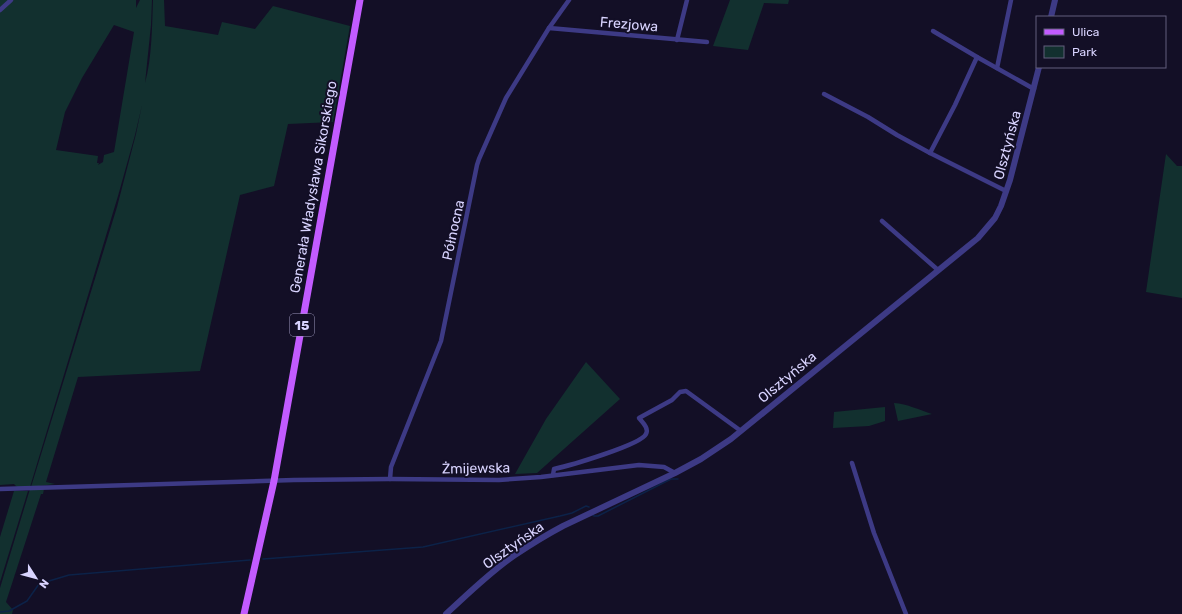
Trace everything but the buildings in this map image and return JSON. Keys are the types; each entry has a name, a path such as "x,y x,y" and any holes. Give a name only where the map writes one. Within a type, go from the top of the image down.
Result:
{"main road":[{"name":"Generała Władysława Sikorskiego","path":"244,614 274,481 360,0"}],"street":[{"path":"0,10 11,0"},
{"name":"Północna","path":"390,479 391,466 441,341 477,165 506,98 549,28 569,0"},
{"path":"677,40 687,0"},
{"path":"997,68 1011,0"},
{"path":"1051,16 1056,0"},
{"name":"Frezjowa","path":"549,28 707,42"},
{"path":"934,31 977,57 1034,88"},
{"path":"930,153 955,105 977,57"},
{"name":"Olsztyńska","path":"446,614 514,556 546,535 675,473 707,455 741,431 978,238 995,218 1001,206 1039,68"},
{"path":"824,94 868,117 896,135 1006,191"},
{"path":"882,221 938,270"},
{"path":"553,475 554,469 604,455 645,436 647,432 646,427 639,418 672,400 680,392 686,391 741,431"},
{"path":"852,462 874,534 906,614"},
{"name":"Żmijewska","path":"0,489 274,481 390,479 499,480 639,465 664,467 675,473"}],"green space":[{"path":"0,0 136,0 136,8 140,0 152,0 145,83 150,52 153,0 164,0 165,26 218,35 222,22 255,29 273,6 350,26 333,122 288,124 274,186 240,195 200,371 78,377 46,482 55,484 31,487 117,207 142,105 118,196 30,487 17,487 14,484 0,485","holes":["114,25 134,32 114,152 104,155 103,162 98,165 98,156 56,150 65,112 82,78"]},
{"path":"730,0 789,0 788,4 764,3 748,50 713,46"},
{"path":"1166,154 1177,166 1182,166 1182,298 1146,292"},
{"path":"586,362 620,399 537,473 515,474 546,419"},
{"path":"894,403 909,406 932,414 898,421"},
{"path":"885,407 885,421 869,426 833,428 834,412"},
{"path":"30,489 44,489 43,494 41,494 6,602 13,610 12,614 0,614 0,588"},
{"path":"14,491 28,491 0,582 0,537"}],"waterway":[{"path":"593,515 598,516 671,479 678,479"},
{"path":"263,559 423,547 560,516 572,513 586,506 589,507"},
{"path":"0,612 9,611 27,601 39,584 69,575 250,560"}]}
